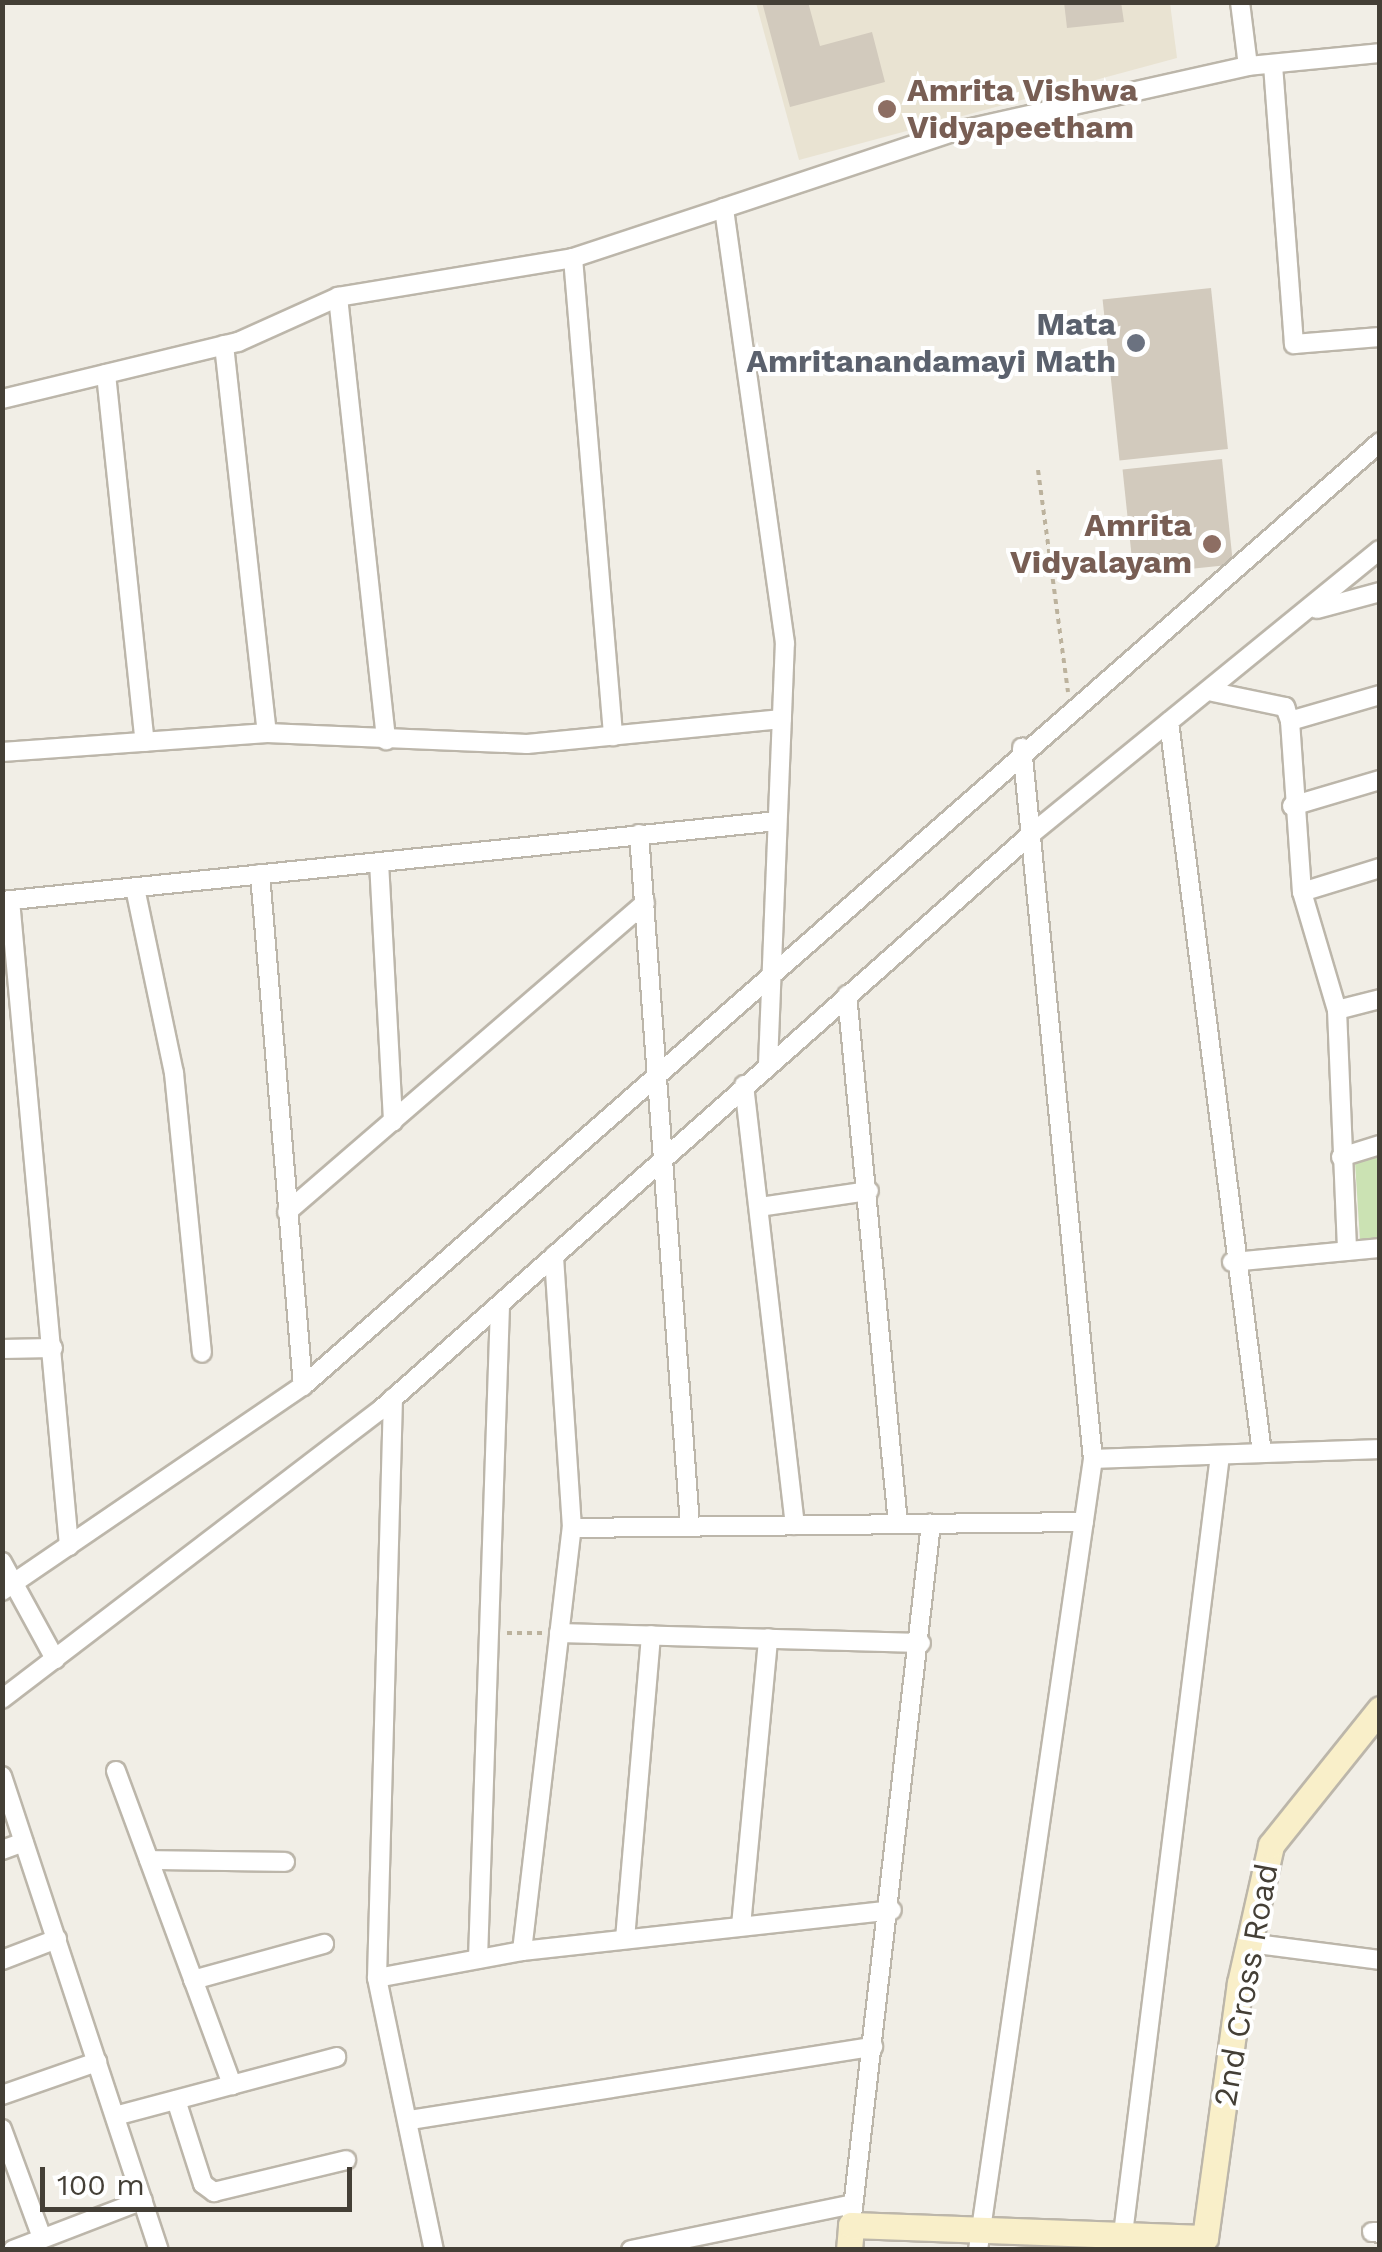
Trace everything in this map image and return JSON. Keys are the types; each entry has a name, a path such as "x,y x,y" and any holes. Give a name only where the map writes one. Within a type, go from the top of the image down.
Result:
{"street":[{"path":"1240,2 1248,66"},
{"path":"2,399 224,345 338,297 573,258 724,208 858,156 1248,66 1380,53"},
{"path":"1272,65 1294,344 1380,337"},
{"path":"724,208 785,643 767,978 768,1064"},
{"path":"573,258 613,736"},
{"path":"338,297 386,740"},
{"path":"224,345 267,733"},
{"path":"106,374 145,742"},
{"path":"10,1586 303,1386 1022,748 1380,442"},
{"path":"2,1699 393,1398 500,1306 657,1160 1030,835 1169,722 1213,692 1380,550"},
{"path":"1307,612 1380,592"},
{"path":"1213,692 1285,707 1290,721 1292,806 1302,892 1337,1010 1348,1251"},
{"path":"1290,721 1380,696"},
{"path":"2,752 267,733 386,740 613,736 782,719"},
{"path":"1169,722 1232,1262 1262,1453"},
{"path":"979,2242 1094,1459 1022,748"},
{"path":"1292,806 1380,780"},
{"path":"69,1546 53,1348 6,901 777,821"},
{"path":"639,834 656,1072 657,1160 690,1526"},
{"path":"379,862 393,1122"},
{"path":"1302,892 1380,868"},
{"path":"260,874 303,1386"},
{"path":"135,888 174,1072 202,1353"},
{"path":"287,1212 645,902"},
{"path":"847,995 898,1524"},
{"path":"1337,1010 1380,998"},
{"path":"744,1085 795,1525"},
{"path":"1341,1157 1380,1145"},
{"path":"759,1207 868,1191"},
{"path":"1232,1262 1380,1248"},
{"path":"522,1951 572,1528 554,1256"},
{"path":"478,1959 500,1306"},
{"path":"2,1349 53,1348"},
{"path":"393,1398 377,1978 410,2120 434,2250"},
{"path":"1094,1459 1380,1449"},
{"path":"1122,2242 1220,1454"},
{"path":"572,1528 1084,1522"},
{"path":"851,2226 892,1910 931,1524"},
{"path":"2,1562 10,1586 55,1658"},
{"path":"559,1632 920,1643"},
{"path":"626,1939 650,1635"},
{"path":"741,1926 768,1638"},
{"name":"2nd Cross Road","path":"1205,2244 1249,1943 1271,1845 1380,1708"},
{"path":"116,1771 232,2085"},
{"path":"2,1776 159,2250"},
{"path":"2,1850 24,1842"},
{"path":"148,1860 286,1862"},
{"path":"377,1978 522,1951 892,1910"},
{"path":"2,1960 57,1939"},
{"path":"1249,1943 1380,1960"},
{"path":"193,1980 324,1944"},
{"path":"410,2120 873,2047"},
{"path":"115,2116 336,2057"},
{"path":"2,2095 97,2062"},
{"path":"176,2100 203,2184 214,2192 346,2160"},
{"path":"2,2130 42,2238"},
{"path":"13,2250 142,2200"},
{"path":"631,2250 851,2226 979,2242 1205,2244"}],"path":[{"path":"1038,470 1070,706"},
{"path":"487,1633 559,1632"}],"shaded area":[{"name":"Amrita Vishwa Vidyapeetham","path":"756,3 1170,3 1177,58 799,160"}],"green space":[{"path":"1379,1155 1379,1237 1360,1240 1355,1162"}],"building":[{"path":"762,2 808,2 820,46 872,32 885,82 790,107"},
{"path":"1064,2 1121,2 1124,22 1067,28"},
{"path":"1211,288 1228,449 1120,461 1103,299"},
{"path":"1222,459 1233,564 1134,575 1123,469"}],"place":[{"name":"Amrita Vishwa Vidyapeetham","path":"887,109"},
{"name":"Mata Amritanandamayi Math","path":"1136,343"},
{"name":"Amrita Vidyalayam","path":"1212,544"}]}
